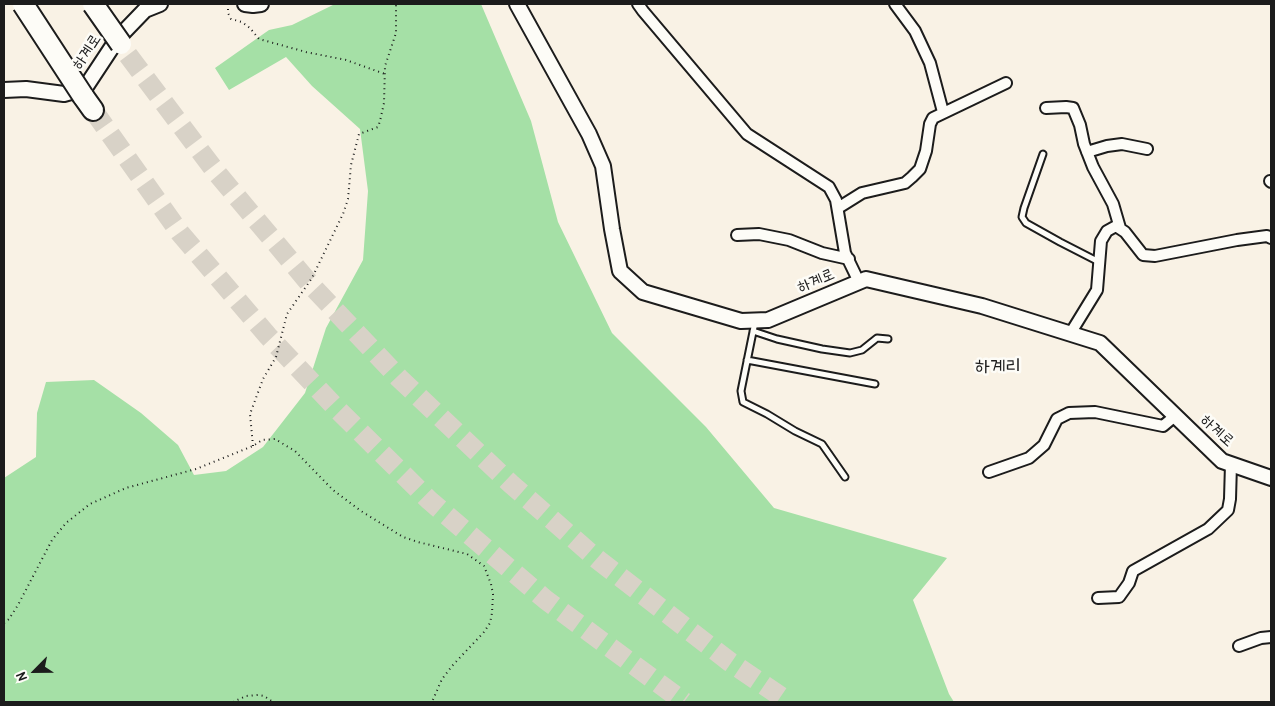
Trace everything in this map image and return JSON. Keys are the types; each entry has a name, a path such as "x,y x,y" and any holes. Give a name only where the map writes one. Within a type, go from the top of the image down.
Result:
{"highway":[{"path":"23,4 88,103"},
{"path":"93,4 125,50"}],"street":[{"name":"하계로","path":"4,90 26,89 64,94 84,88 118,38 145,10 160,4"},
{"path":"245,4 253,6 261,4"},
{"name":"하계로","path":"517,4 589,134 603,166 620,271 643,292 754,326 866,279 982,306 1100,343 1222,461 1271,478"},
{"path":"638,4 747,134 829,187 838,208 845,252 859,282"},
{"path":"896,4 915,31 930,63 943,112"},
{"path":"838,208 862,193 905,183 920,168 926,151 930,124 933,118 1006,84"},
{"path":"1046,108 1066,106 1072,108 1080,125 1087,152 1113,204 1120,228"},
{"path":"1087,152 1122,144 1147,149"},
{"path":"1070,334 1097,290 1101,241 1107,231 1116,226 1125,232 1143,255 1155,256 1237,240 1267,236 1271,238"},
{"path":"737,235 759,234 789,240 822,253 849,259"},
{"path":"989,472 1029,458 1044,445 1057,418 1069,413 1095,412 1163,426 1175,416"},
{"path":"1098,598 1119,597 1129,583 1133,571 1208,529 1228,510 1231,464"},
{"path":"1239,646 1261,638 1271,637"}],"lane":[{"path":"1043,154 1022,218 1026,223 1100,262"},
{"path":"846,478 822,444 743,402 741,391 754,326 777,339 850,353 862,350 877,338 888,340"},
{"path":"747,360 875,384"}],"path":[{"path":"228,4 228,13 231,19 242,22 259,39 306,52 346,60 385,74"},
{"path":"253,446 250,414 263,379 276,357 287,314 312,278 343,214 348,199 351,165 359,134 378,127 383,110 388,54 396,33 396,4"},
{"path":"4,623 18,605 52,540 66,523 90,504 126,488 196,469 253,446 262,440 275,439 303,458 333,490 361,511 408,539 467,554 484,566 493,594 490,623 447,673 438,687 432,702"},
{"path":"233,702 246,696 258,694 274,702"}],"green space":[{"path":"335,4 481,4 531,121 558,222 612,333 706,427 774,508 947,558 913,600 949,694 954,702 4,702 4,478 36,457 37,413 46,382 94,380 141,413 178,445 194,475 226,471 263,447 305,393 326,328 363,260 368,191 360,129 312,86 286,57 229,90 215,68 269,30 292,25"}],"tunnel":[{"path":"128,55 216,172 310,284 399,378 511,484 597,559 730,662 789,702"},
{"path":"93,110 180,233 268,336 339,411 429,500 546,600 684,702"}],"district":[{"name":"하계리","path":"998,367"}]}
